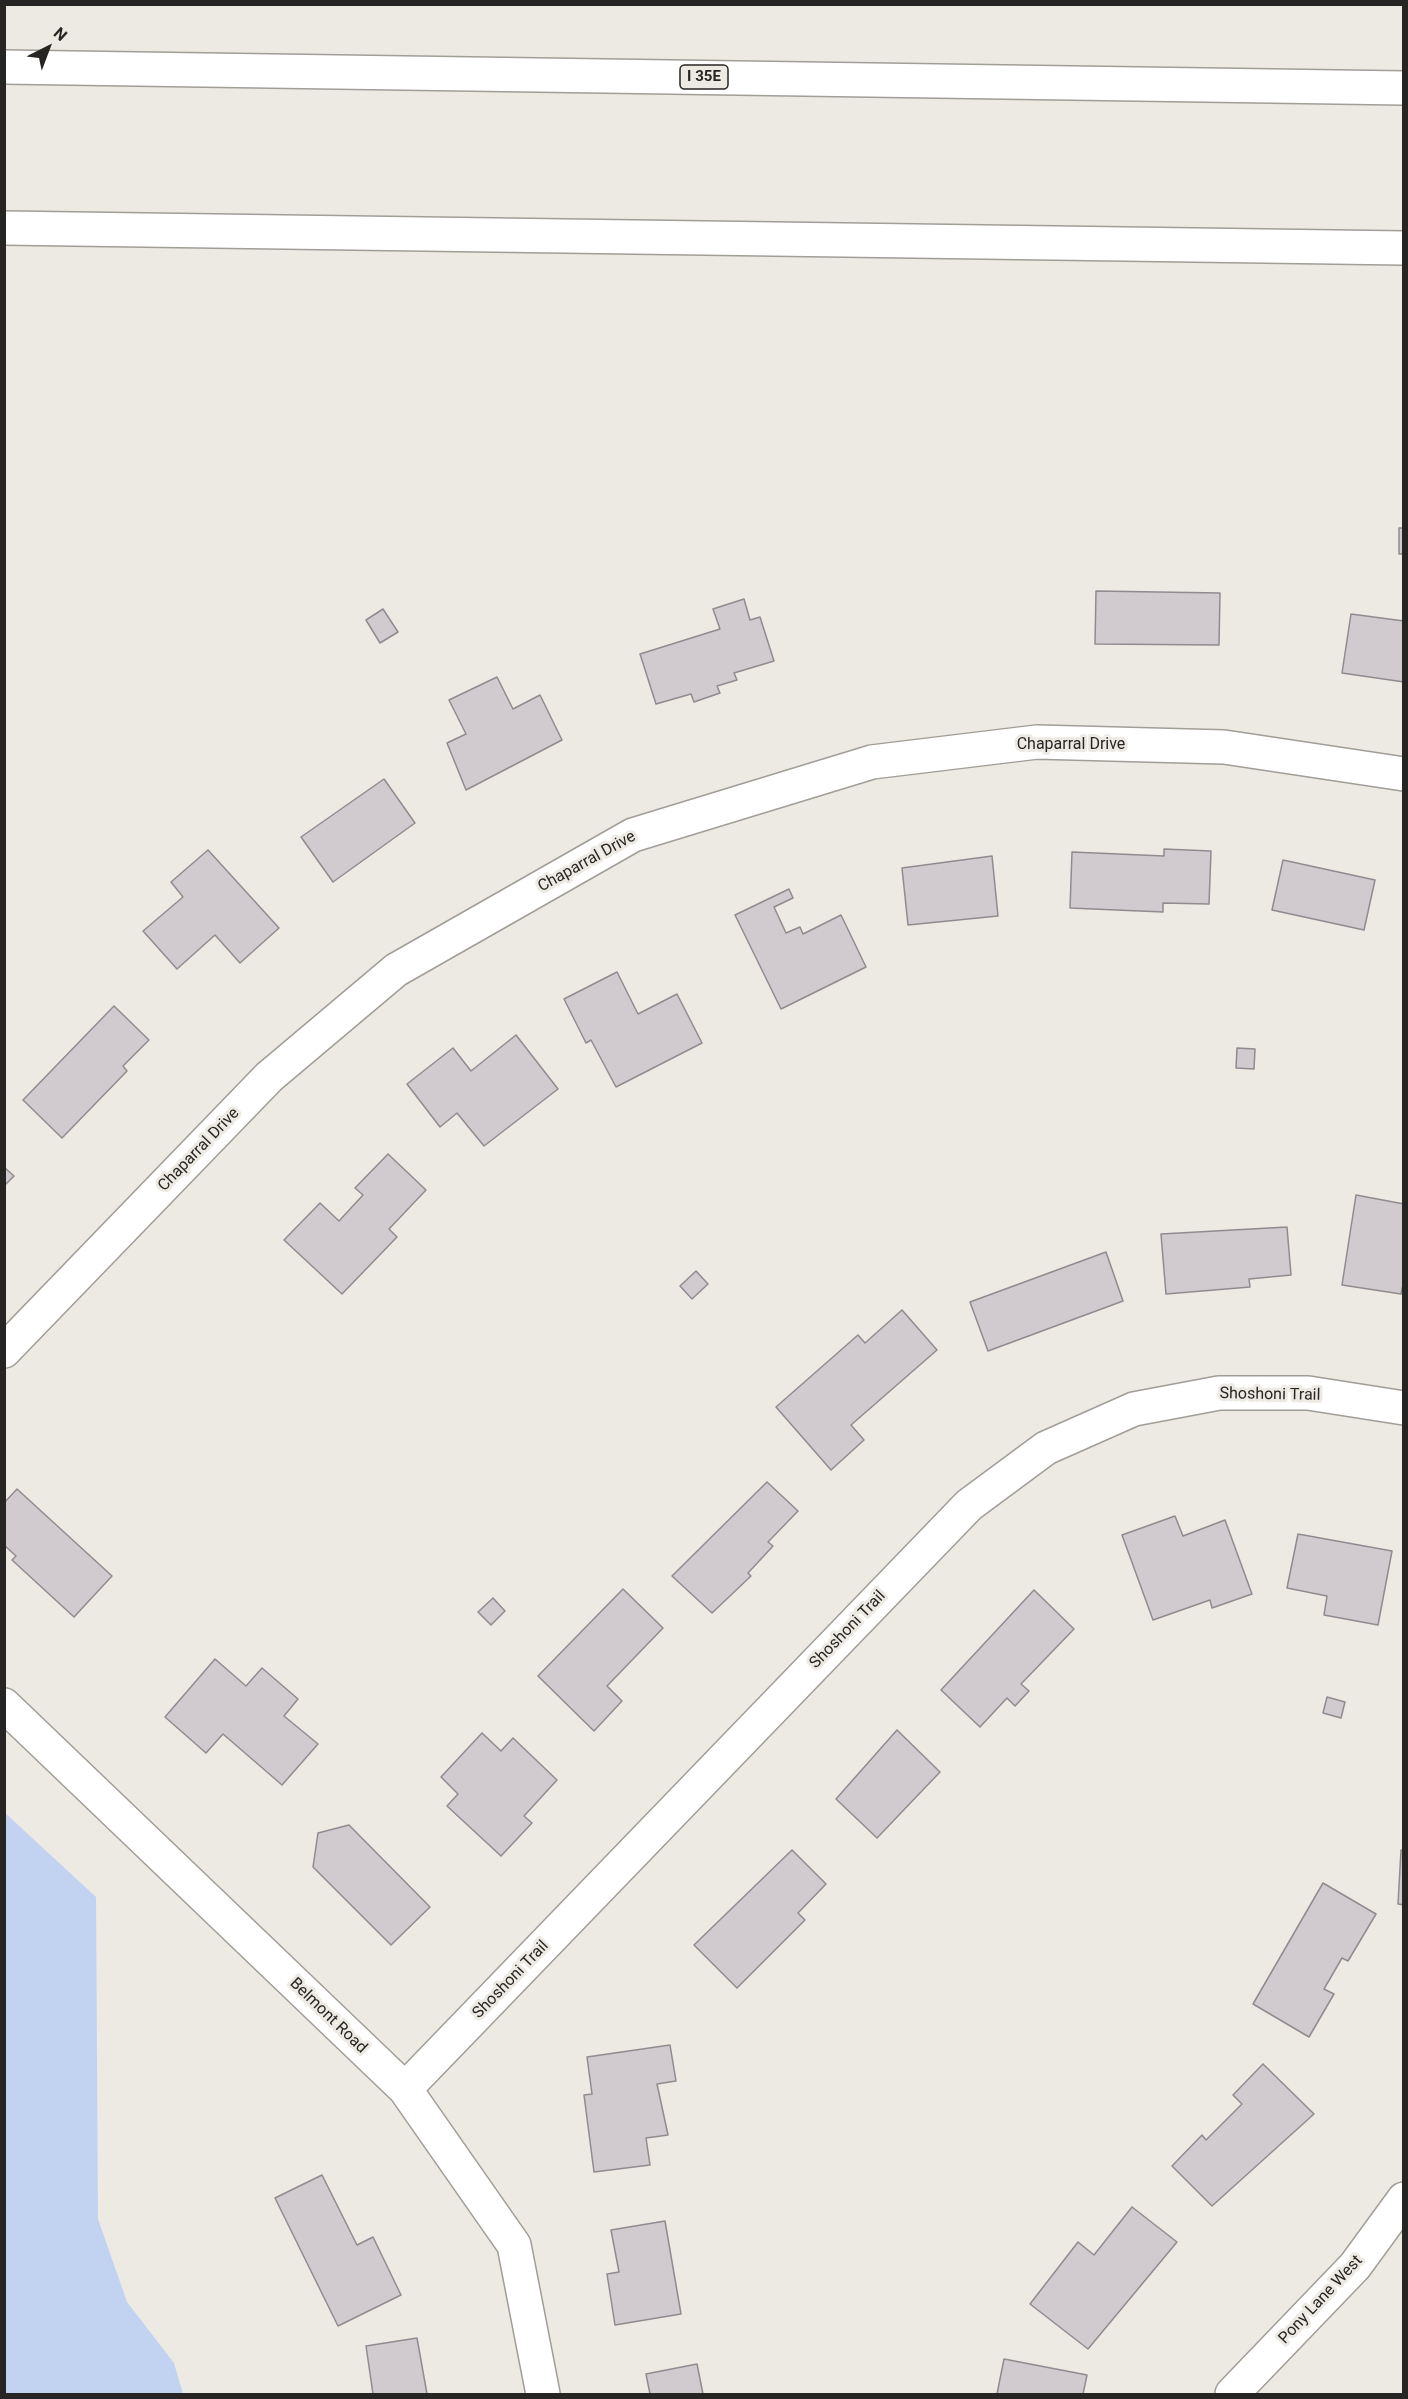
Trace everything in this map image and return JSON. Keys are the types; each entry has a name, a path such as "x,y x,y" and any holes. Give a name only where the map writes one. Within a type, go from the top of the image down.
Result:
{"main road":[{"name":"I 35E","path":"4,67 1404,88"},
{"path":"4,228 1404,248"},
{"name":"Chaparral Drive","path":"4,1351 269,1077 396,970 633,835 872,762 1037,742 1224,747 1404,774"},
{"name":"Shoshoni Trail","path":"405,2090 969,1505 1046,1448 1134,1409 1219,1393 1308,1393 1404,1408"},
{"name":"Belmont Road","path":"4,1705 405,2090 514,2245 543,2394"},
{"name":"Pony Lane West","path":"1232,2394 1355,2266 1404,2199"}],"water":[{"path":"4,1812 96,1897 98,2219 127,2302 174,2363 183,2394 5,2394"}],"building":[{"path":"1399,528 1404,528 1404,554 1399,554"},
{"path":"1096,591 1220,593 1219,645 1095,644"},
{"path":"744,599 750,620 760,617 774,661 734,673 737,680 717,686 720,693 694,702 691,694 656,704 640,654 720,629 713,609"},
{"path":"383,609 398,632 380,643 366,620"},
{"path":"1351,614 1404,621 1404,682 1342,673"},
{"path":"497,677 513,709 540,695 562,740 466,790 447,743 466,734 449,700"},
{"path":"384,779 415,823 333,882 301,837"},
{"path":"1164,849 1211,851 1209,904 1163,903 1163,912 1070,908 1072,852 1164,856"},
{"path":"208,850 279,928 240,963 215,935 177,969 143,931 183,897 171,882"},
{"path":"992,856 998,916 908,925 902,868"},
{"path":"1283,860 1375,880 1364,930 1272,910"},
{"path":"789,889 793,898 774,907 786,933 800,927 803,934 841,915 866,967 781,1009 735,915"},
{"path":"617,972 638,1014 677,994 702,1043 616,1087 591,1040 586,1043 564,999"},
{"path":"114,1006 149,1040 123,1066 127,1071 62,1138 23,1100"},
{"path":"516,1035 558,1089 484,1146 457,1113 440,1127 407,1084 453,1048 471,1071"},
{"path":"1237,1048 1255,1049 1254,1069 1236,1068"},
{"path":"388,1154 426,1190 389,1229 397,1237 342,1294 284,1240 320,1203 339,1221 363,1195 355,1188"},
{"path":"4,1167 14,1176 4,1186"},
{"path":"1356,1195 1404,1204 1404,1280 1401,1294 1342,1285"},
{"path":"1287,1227 1291,1275 1249,1279 1250,1287 1166,1294 1161,1234"},
{"path":"1106,1252 1123,1301 988,1351 970,1302"},
{"path":"696,1271 708,1284 692,1299 680,1286"},
{"path":"902,1310 937,1350 851,1425 864,1440 831,1470 776,1407 858,1335 865,1343"},
{"path":"767,1482 798,1511 768,1542 773,1546 748,1573 751,1576 712,1613 672,1576"},
{"path":"17,1489 112,1576 74,1617 12,1560 16,1556 4,1545 4,1503"},
{"path":"1175,1516 1183,1536 1225,1520 1252,1594 1212,1608 1210,1600 1153,1620 1122,1535"},
{"path":"1298,1534 1392,1551 1378,1625 1324,1615 1327,1596 1287,1588"},
{"path":"623,1589 663,1628 607,1686 622,1701 594,1731 538,1676"},
{"path":"1034,1590 1074,1629 1021,1684 1029,1691 1015,1706 1007,1698 980,1727 941,1690"},
{"path":"493,1598 505,1611 491,1625 478,1612"},
{"path":"215,1659 246,1686 262,1668 298,1699 284,1716 318,1744 282,1785 223,1734 206,1753 165,1717"},
{"path":"1327,1697 1345,1702 1341,1718 1323,1713"},
{"path":"897,1730 940,1772 877,1838 836,1799"},
{"path":"482,1733 501,1751 513,1738 557,1780 524,1816 532,1823 501,1856 447,1806 458,1794 441,1777"},
{"path":"349,1825 430,1907 391,1945 313,1867 318,1833"},
{"path":"792,1850 826,1884 798,1913 805,1920 737,1988 694,1945"},
{"path":"1401,1850 1404,1851 1404,1905 1398,1904"},
{"path":"1323,1883 1376,1914 1348,1961 1342,1958 1324,1989 1334,1994 1309,2037 1253,2004"},
{"path":"670,2045 676,2081 657,2084 668,2135 646,2138 650,2165 594,2172 584,2095 592,2094 587,2057"},
{"path":"1263,2064 1314,2114 1212,2206 1172,2166 1202,2135 1206,2140 1242,2104 1233,2095"},
{"path":"322,2175 357,2245 373,2237 401,2295 338,2326 275,2198"},
{"path":"1132,2207 1177,2242 1088,2349 1030,2304 1078,2242 1094,2255"},
{"path":"665,2221 681,2314 615,2325 607,2274 619,2272 611,2230"},
{"path":"417,2338 427,2394 373,2394 366,2346"},
{"path":"1004,2359 1087,2375 1083,2394 997,2394"},
{"path":"697,2364 703,2394 650,2394 646,2374"}]}
